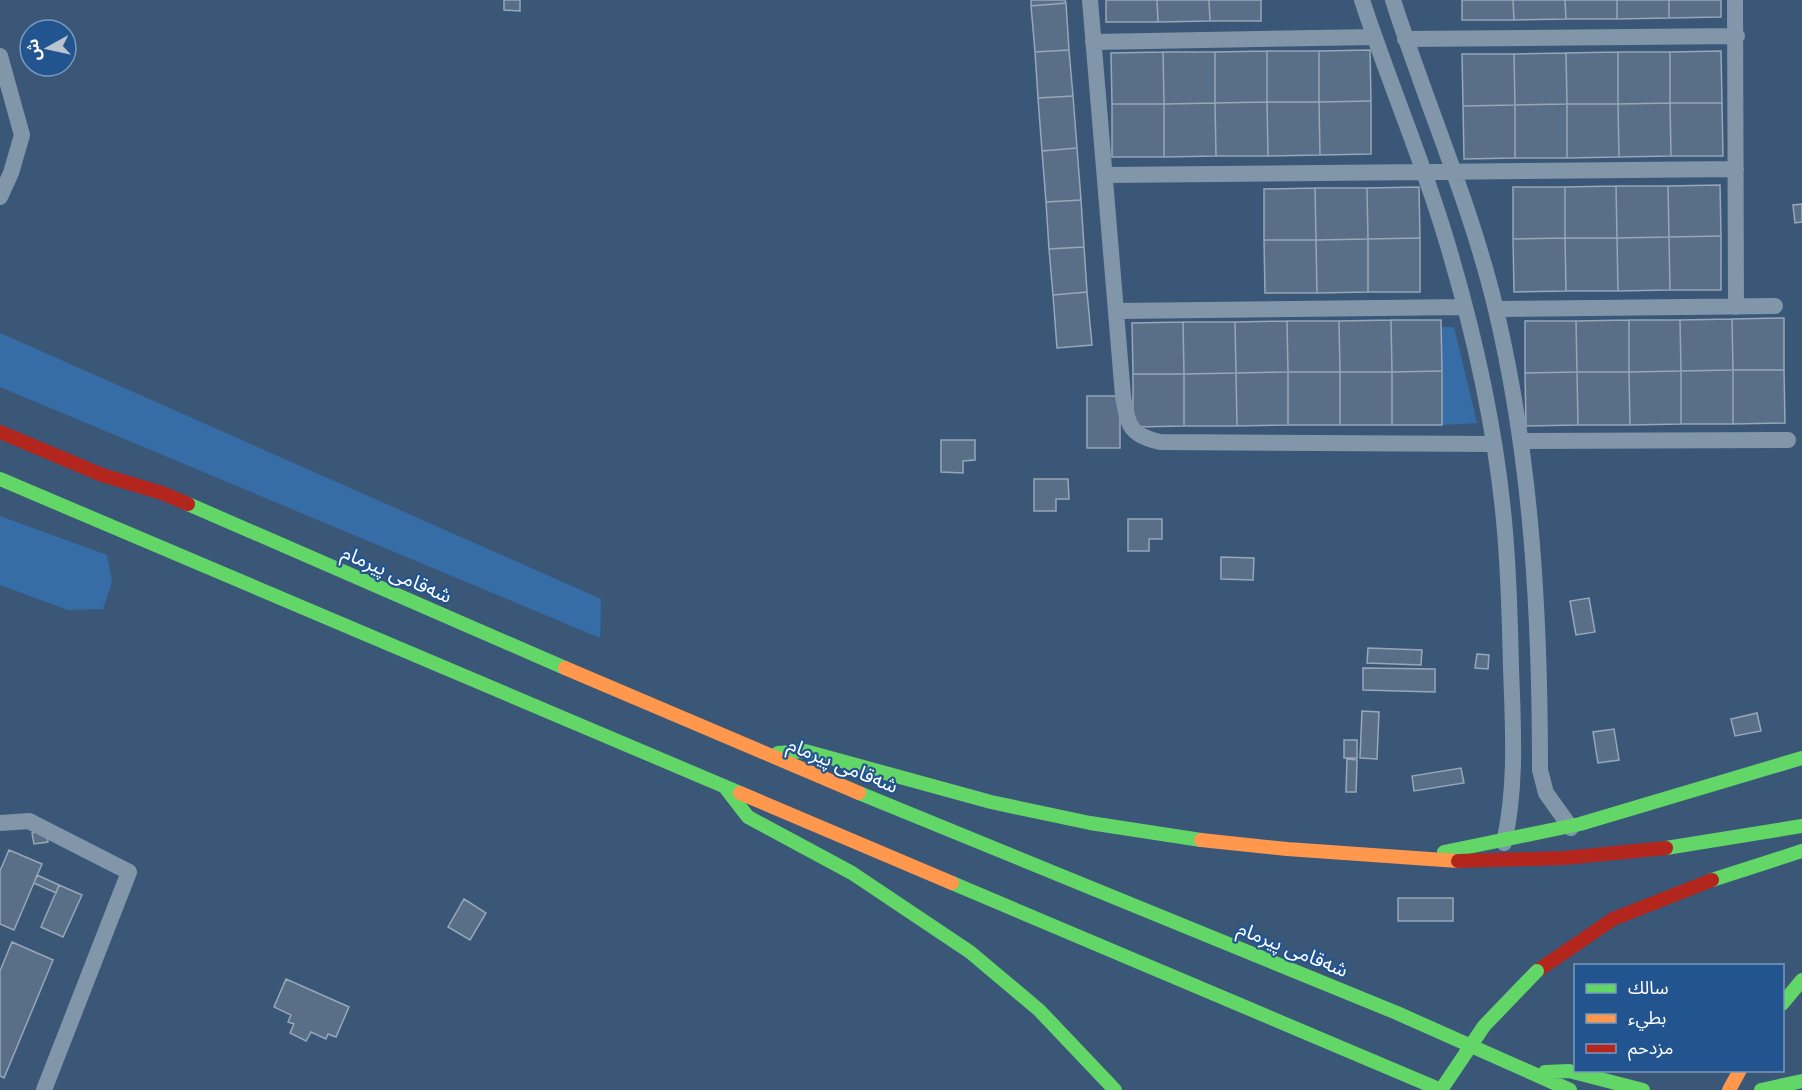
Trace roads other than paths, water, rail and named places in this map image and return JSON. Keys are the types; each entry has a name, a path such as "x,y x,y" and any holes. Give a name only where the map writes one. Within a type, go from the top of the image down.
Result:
{"main road":[{"name":"شەقامی پیرمام","path":"0,432 102,475 162,494 767,755 1397,1012 1570,1090"},
{"path":"0,479 1441,1090 1451,1071 1489,1019 1537,971 1579,940 1623,914 1672,894 1802,851"},
{"path":"767,755 805,751 991,802 1214,843 1314,853 1484,862 1590,856 1706,843 1802,826"},
{"path":"1410,857 1504,843 1571,828 1802,758"},
{"path":"722,784 748,817 852,873 970,952 1039,1010 1115,1090"},
{"path":"1784,1002 1802,980"},
{"path":"1528,1072 1569,1071 1643,1090"},
{"path":"1729,1090 1739,1072"},
{"path":"1761,1090 1802,1081"}],"street":[{"path":"1090,0 1126,416 1133,431 1144,439 1160,442 1493,444"},
{"path":"1362,0 1423,171 1465,308 1493,444 1505,530 1509,586 1514,769 1511,810 1504,843"},
{"path":"1393,0 1405,39 1456,173 1496,309 1522,441 1536,565 1540,770 1546,793 1571,828"},
{"path":"1735,0 1737,36 1736,307"},
{"path":"1405,39 1737,36"},
{"path":"1093,42 1374,37"},
{"path":"0,56 22,135 11,173 0,197"},
{"path":"1105,175 1736,169"},
{"path":"1496,309 1775,306"},
{"path":"1116,311 1465,308"},
{"path":"1522,441 1788,440"},
{"path":"0,823 29,821 129,872 44,1090"}]}
